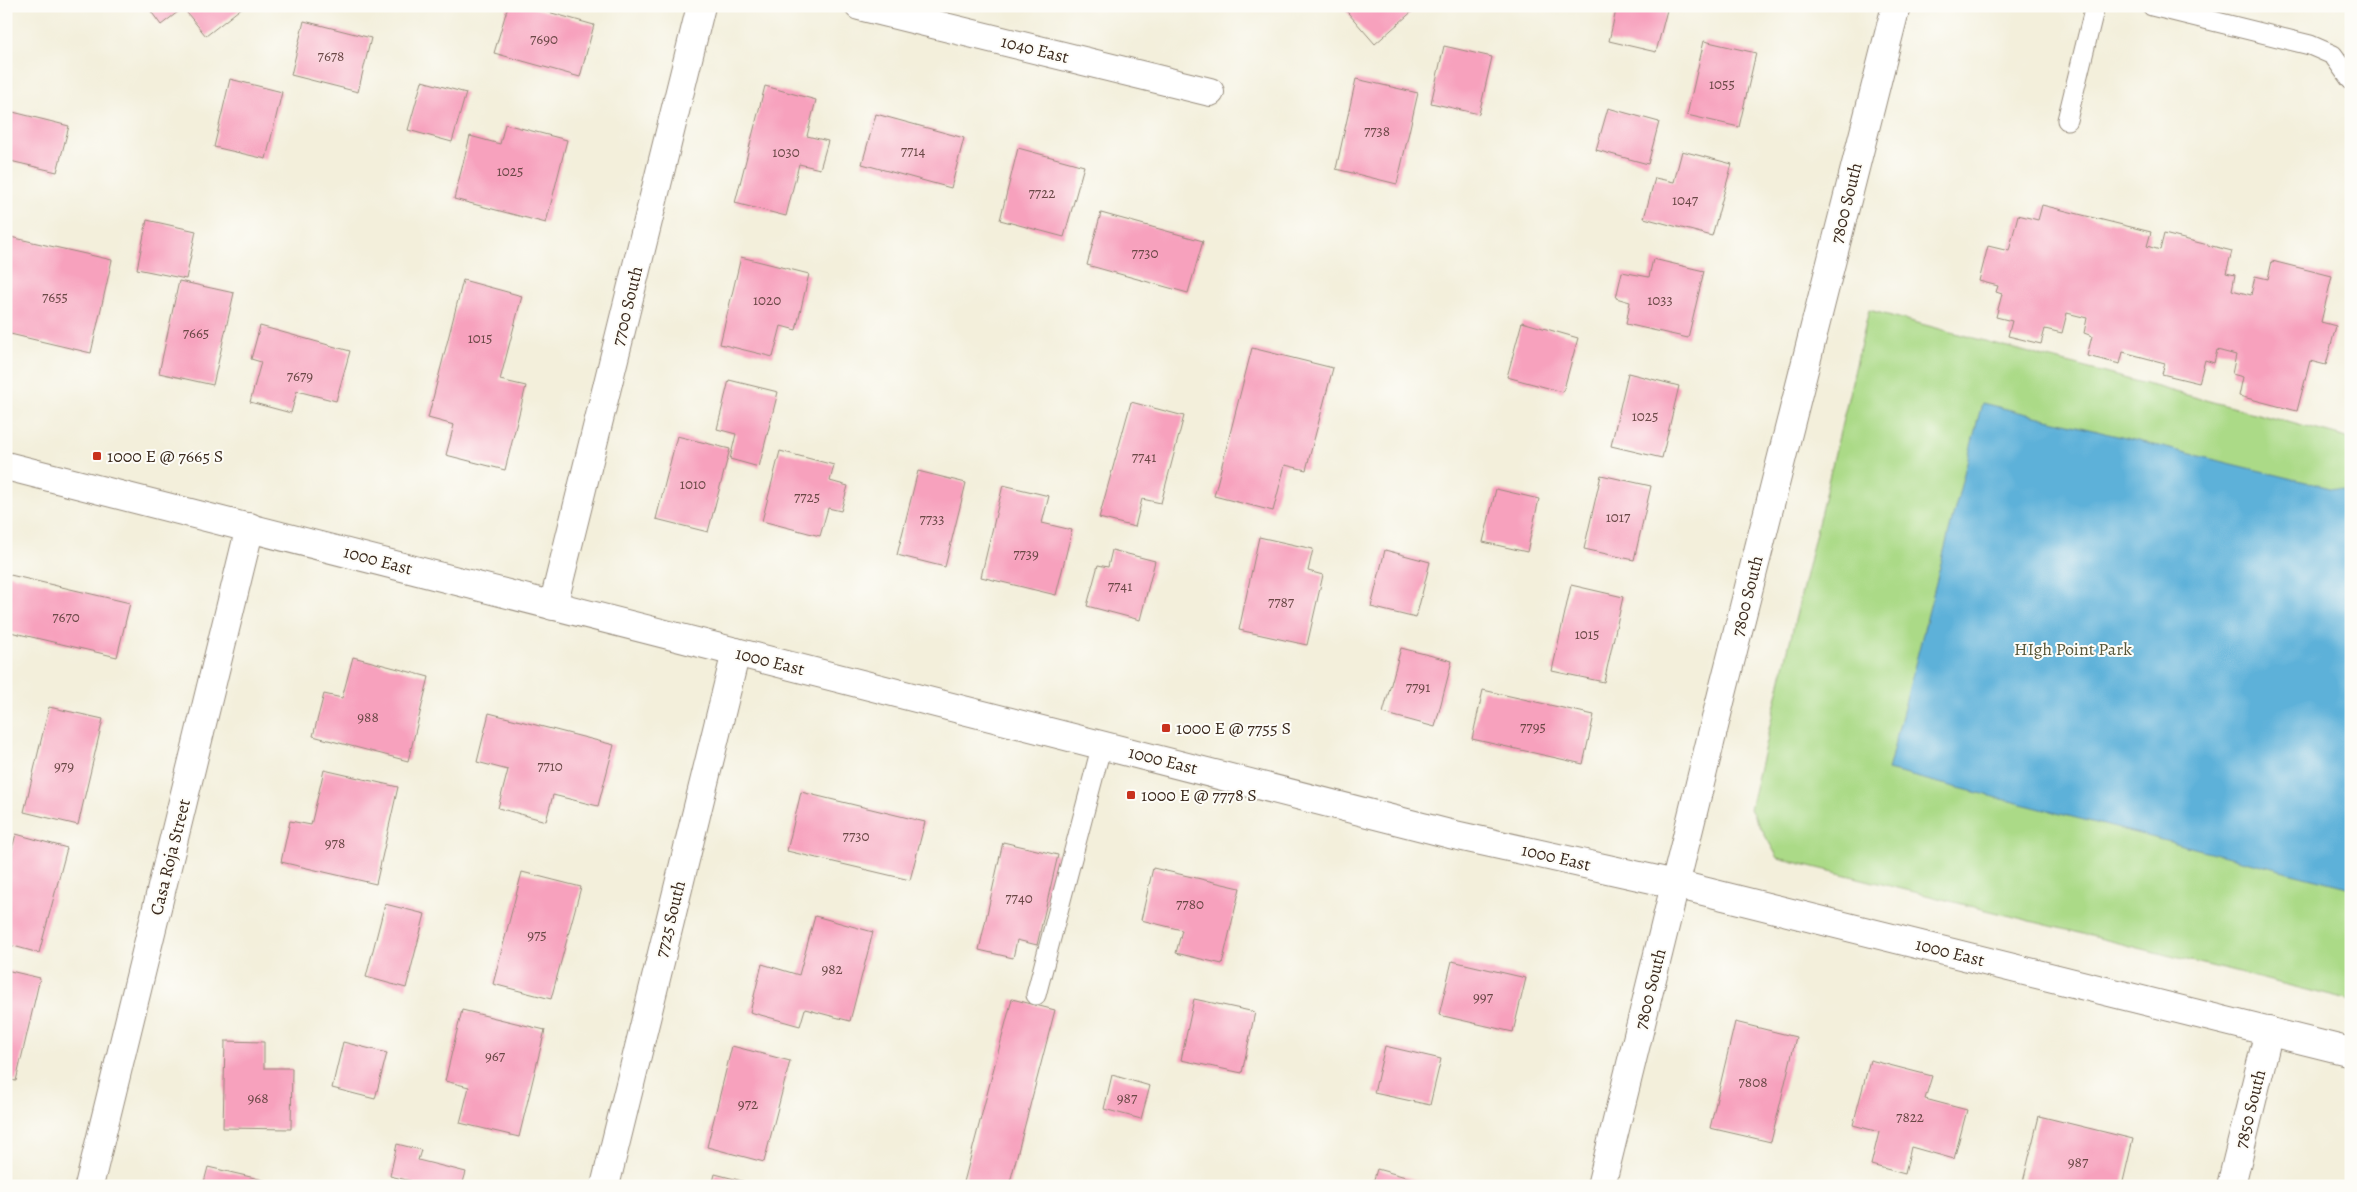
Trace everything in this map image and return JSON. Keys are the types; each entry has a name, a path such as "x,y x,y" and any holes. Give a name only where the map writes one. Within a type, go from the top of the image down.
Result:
{"street":[{"name":"7700 South","path":"553,606 701,6"},
{"name":"1040 East","path":"859,6 1210,92"},
{"name":"7800 South","path":"1601,1186 1896,6"},
{"name":"1000 East","path":"6,466 1450,834 1676,884 2351,1052"},
{"name":"Casa Roja Street","path":"89,1186 250,527"},
{"name":"7725 South","path":"605,1186 736,652"},
{"name":"7850 South","path":"2231,1186 2269,1031"}],"lane":[{"path":"2066,120 2095,6"},
{"path":"2152,6 2310,45 2332,55 2351,80"},
{"path":"1036,995 1102,744"}],"green space":[{"name":"HIgh Point Park","path":"1869,310 2351,439 2351,1001 1778,858 1750,809"}],"water":[{"path":"1982,403 2351,493 2351,888 1888,770"}],"building":[{"path":"147,6 244,6 206,36 183,8 161,25"},
{"path":"508,6 527,6 594,25 580,77 494,53"},
{"path":"1342,6 1412,6 1415,9 1375,44"},
{"path":"1617,6 1651,6 1667,10 1656,52 1609,41"},
{"path":"304,21 371,38 358,92 291,75"},
{"path":"1704,41 1756,53 1739,127 1687,115"},
{"path":"1444,46 1492,57 1479,114 1431,103"},
{"path":"230,79 282,92 266,159 214,147"},
{"path":"1356,79 1418,93 1397,184 1336,169"},
{"path":"422,81 466,93 452,142 408,130"},
{"path":"765,86 816,100 807,136 828,141 820,169 799,164 786,216 735,203"},
{"path":"1608,108 1659,122 1648,164 1596,150"},
{"path":"13,112 69,126 57,172 6,160 6,138"},
{"path":"876,114 964,138 951,188 862,164"},
{"path":"505,124 567,140 546,223 454,199 470,136 500,144"},
{"path":"1018,148 1084,166 1064,237 1000,220"},
{"path":"1682,151 1732,164 1712,236 1644,218 1655,178 1674,182"},
{"path":"2042,205 2151,232 2147,246 2160,250 2164,234 2232,251 2226,273 2235,275 2232,290 2251,295 2255,276 2268,279 2272,261 2332,276 2321,322 2336,326 2326,365 2310,361 2297,411 2239,396 2243,377 2232,374 2236,355 2217,350 2214,363 2205,360 2199,383 2162,374 2165,363 2123,352 2120,364 2087,356 2092,336 2084,333 2087,318 2067,313 2062,333 2045,329 2041,344 2008,336 2012,321 1996,317 2002,294 1996,292 1998,286 1979,281 1988,246 2009,251 2018,215 2038,220"},
{"path":"1101,213 1203,241 1188,293 1087,265"},
{"path":"147,220 196,231 186,279 137,269"},
{"path":"6,236 112,260 91,353 6,333"},
{"path":"741,257 809,274 796,330 781,326 773,357 720,344"},
{"path":"1653,259 1704,271 1688,338 1626,324 1630,302 1616,298 1622,272 1649,277"},
{"path":"463,280 522,296 500,380 526,386 505,470 446,455 454,425 428,418"},
{"path":"179,281 234,293 213,385 159,373"},
{"path":"1522,322 1578,338 1563,392 1507,377"},
{"path":"260,326 350,351 336,401 297,391 291,413 250,402 261,362 251,359"},
{"path":"1252,348 1333,368 1306,470 1285,465 1273,511 1214,496"},
{"path":"1628,373 1679,386 1662,458 1611,446"},
{"path":"729,380 778,392 759,467 730,459 736,434 717,429"},
{"path":"1131,402 1184,416 1161,503 1142,499 1135,527 1099,518"},
{"path":"677,436 730,449 708,532 656,519"},
{"path":"780,451 834,465 830,481 848,486 841,511 828,508 820,536 762,521"},
{"path":"918,471 966,483 945,567 897,555"},
{"path":"1601,475 1651,486 1634,560 1584,549"},
{"path":"1003,485 1049,496 1042,523 1072,530 1056,595 981,577"},
{"path":"1496,489 1539,499 1527,552 1483,542"},
{"path":"1259,537 1313,549 1308,571 1323,575 1307,645 1239,630"},
{"path":"1112,550 1155,561 1140,620 1087,606 1098,565 1108,567"},
{"path":"1385,550 1430,562 1416,618 1371,607"},
{"path":"6,574 130,603 117,657 6,631"},
{"path":"1571,585 1623,597 1604,682 1552,671"},
{"path":"1401,648 1452,661 1435,727 1383,713"},
{"path":"353,657 429,677 408,761 313,736 324,694 342,698"},
{"path":"1483,690 1594,715 1583,764 1472,739"},
{"path":"49,707 103,719 78,825 24,812"},
{"path":"489,713 614,745 598,806 553,795 546,821 498,808 508,770 477,762"},
{"path":"324,770 398,787 376,884 281,862 290,821 311,825"},
{"path":"801,792 925,822 910,880 787,851"},
{"path":"16,834 67,848 39,953 6,944 6,871"},
{"path":"1003,842 1058,855 1037,945 1017,940 1013,958 979,950"},
{"path":"1153,868 1240,888 1222,964 1176,953 1182,930 1141,920"},
{"path":"522,872 581,887 551,999 493,984"},
{"path":"385,904 425,914 406,988 366,977"},
{"path":"815,916 873,932 850,1021 805,1009 800,1026 750,1012 762,964 799,975"},
{"path":"1452,961 1526,978 1513,1032 1439,1015"},
{"path":"6,970 40,978 16,1081 6,1079"},
{"path":"1012,999 1055,1010 1009,1186 963,1186"},
{"path":"1194,999 1255,1012 1242,1073 1181,1060"},
{"path":"462,1010 545,1030 519,1137 460,1123 469,1087 445,1081"},
{"path":"1735,1022 1796,1037 1771,1142 1710,1128"},
{"path":"225,1041 264,1042 264,1068 292,1068 291,1129 223,1128"},
{"path":"343,1042 387,1053 375,1099 332,1088"},
{"path":"732,1046 790,1061 764,1162 707,1147"},
{"path":"1385,1046 1441,1059 1430,1105 1374,1093"},
{"path":"1870,1060 1932,1076 1925,1099 1967,1110 1954,1159 1911,1147 1905,1174 1871,1165 1879,1132 1853,1125"},
{"path":"1112,1075 1150,1086 1141,1119 1104,1109"},
{"path":"2039,1116 2133,1139 2122,1186 2022,1186"},
{"path":"397,1144 421,1150 418,1160 466,1172 462,1186 410,1186 411,1181 390,1176"},
{"path":"208,1167 272,1182 271,1186 203,1186"},
{"path":"1377,1169 1424,1182 1423,1186 1372,1186"},
{"path":"715,1174 758,1185 758,1186 712,1186"}],"place":[{"name":"1000 E @ 7665 S","path":"97,456"},
{"name":"1000 E @ 7755 S","path":"1166,728"},
{"name":"1000 E @ 7778 S","path":"1131,795"}]}
